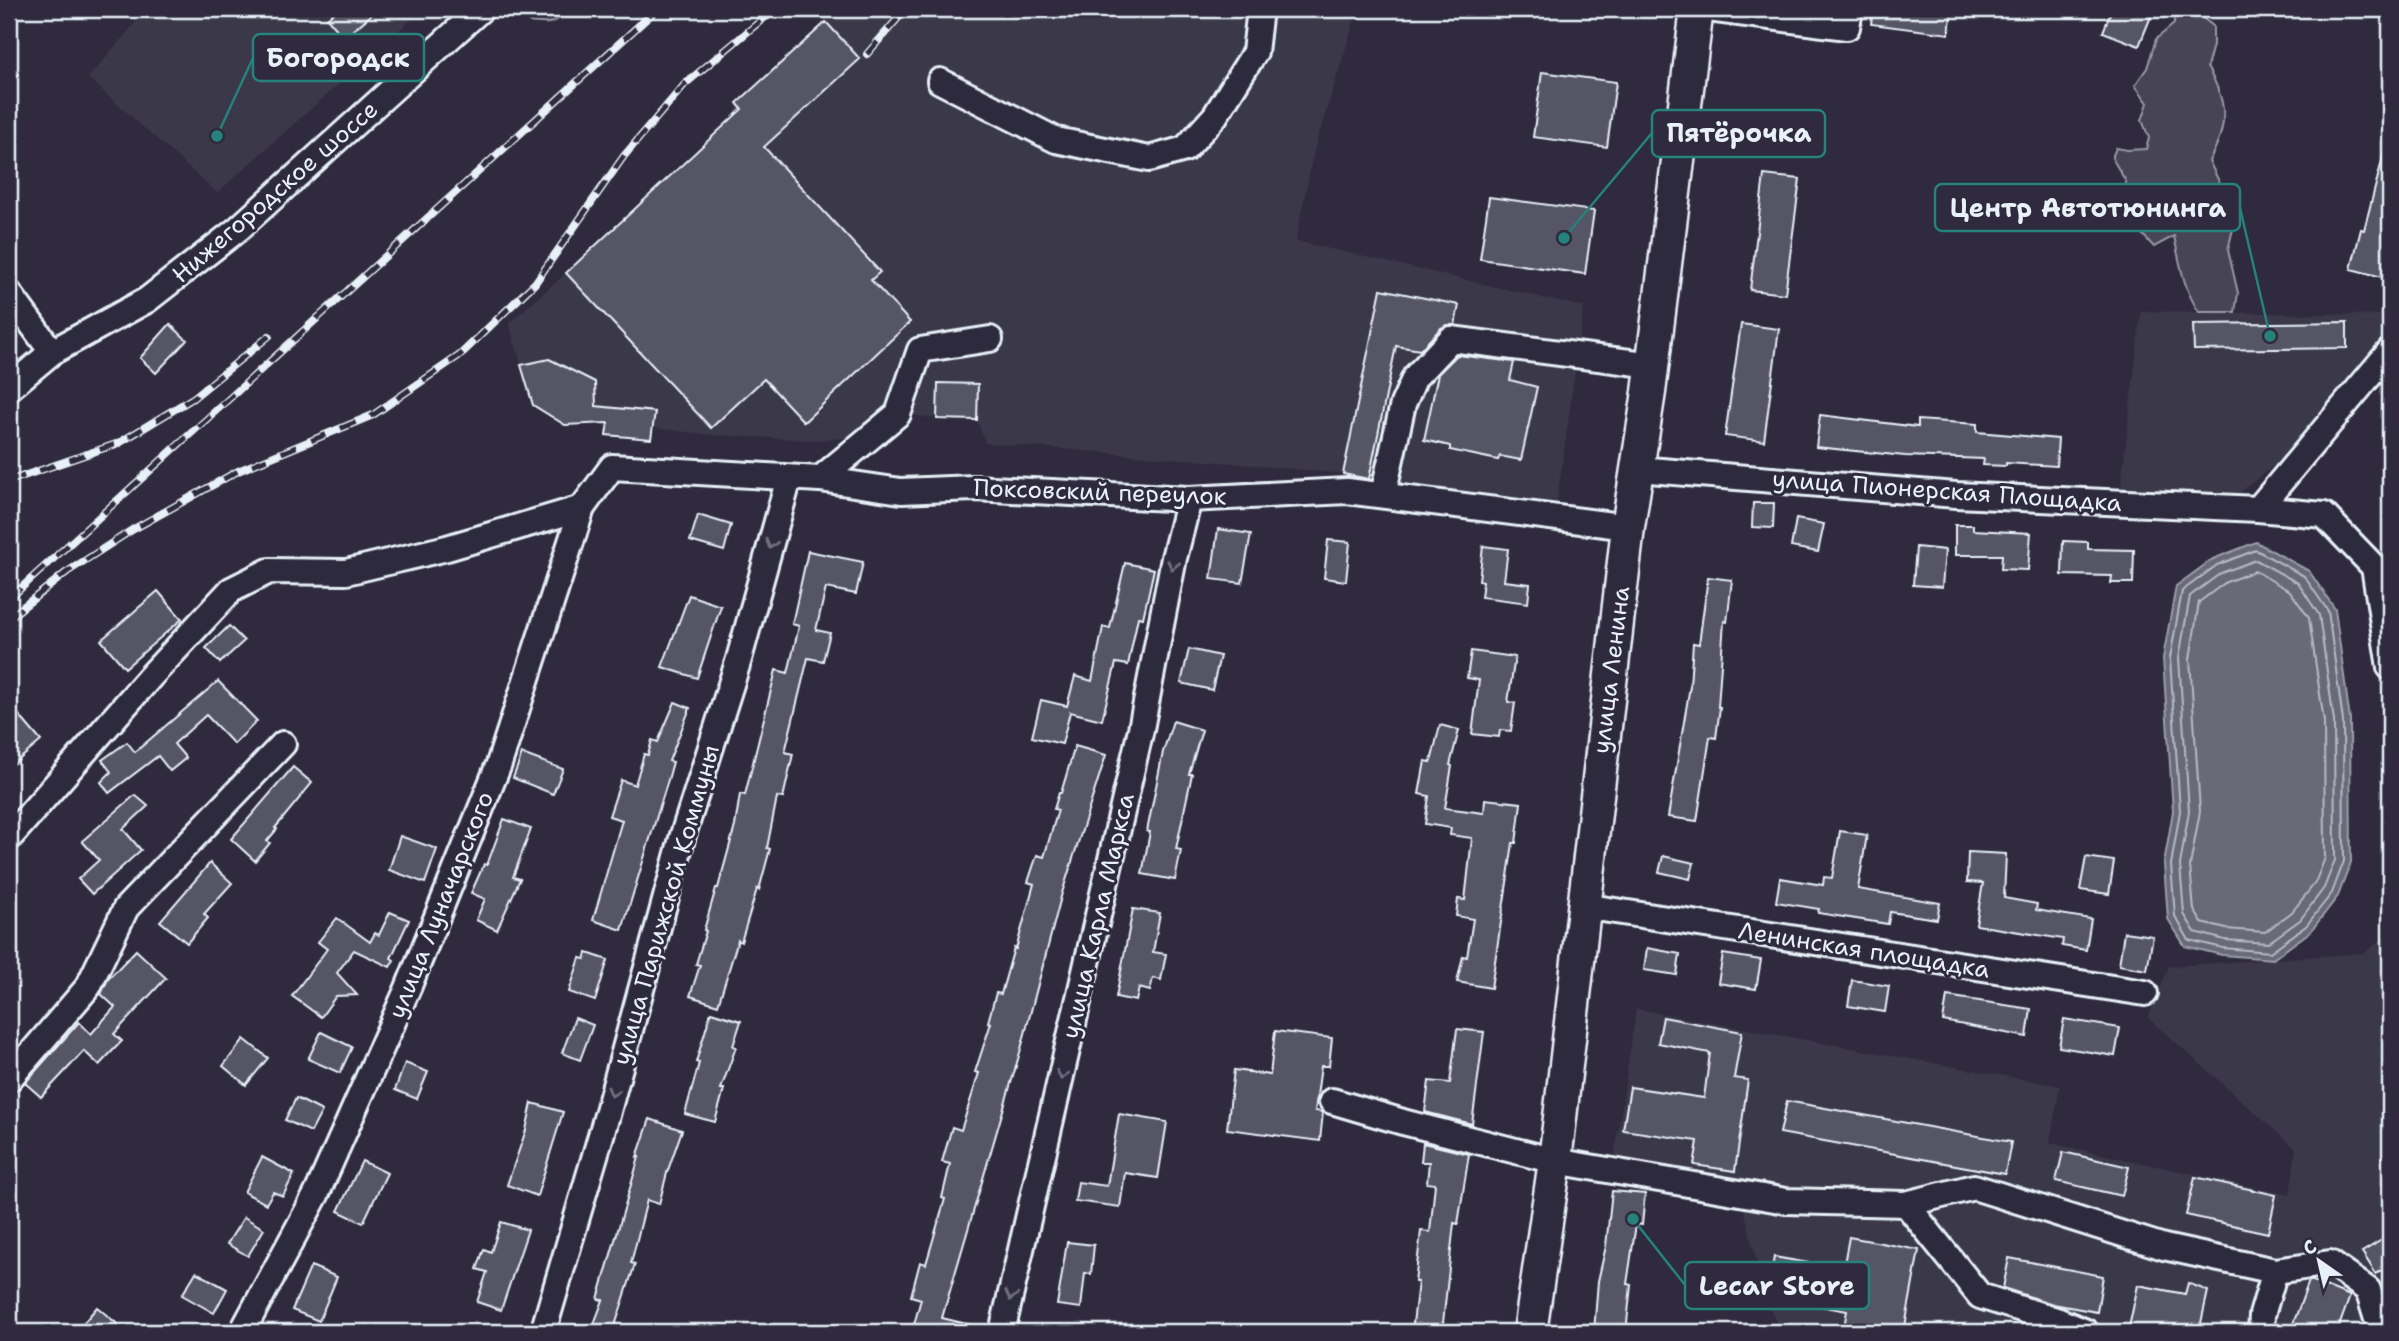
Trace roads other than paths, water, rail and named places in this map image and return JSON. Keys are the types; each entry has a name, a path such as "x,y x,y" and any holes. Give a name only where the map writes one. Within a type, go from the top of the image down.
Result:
{"main road":[{"name":"улица Ленина","path":"1530,1332 1555,1161 1628,527 1653,365 1697,9"}],"street":[{"name":"Нижегородское шоссе","path":"9,388 52,352 148,300 238,229 481,9"},
{"path":"940,81 1056,140 1149,159 1185,149 1215,116 1255,52 1260,9"},
{"path":"1708,9 1847,27 1850,9"},
{"path":"9,293 52,352"},
{"path":"820,479 898,414 920,350 990,339"},
{"path":"1383,495 1403,404 1415,377 1451,339 1653,365"},
{"path":"2258,509 2390,351"},
{"name":"Поксовский переулок","path":"612,467 820,479 901,491 974,488 1189,499 1347,491 1628,527"},
{"name":"улица Луначарского","path":"242,1332 317,1193 408,988 499,764 582,508 612,467"},
{"name":"улица Пионерская Площадка","path":"1637,469 1956,495 2258,509 2324,515 2374,567 2390,667"},
{"name":"улица Парижской Коммуны","path":"543,1332 607,1115 683,835 739,659 789,478"},
{"name":"улица Карла Маркса","path":"1003,1332 1138,742 1174,558 1189,499"},
{"path":"9,838 150,677 231,590 269,571 346,572 447,548 582,508"},
{"path":"9,1079 88,987 126,908 283,744"},
{"name":"Ленинская площадка","path":"1583,906 2145,993"},
{"path":"1332,1101 1555,1161 1786,1201 1906,1204 1974,1187 2164,1247 2275,1271 2330,1263 2368,1290 2381,1332"},
{"path":"1906,1204 1980,1296 2087,1332"},
{"path":"2262,1332 2262,1315 2275,1271"}],"water":[{"path":"2256,542 2309,571 2335,609 2350,720 2351,862 2338,896 2311,931 2273,959 2222,955 2185,946 2168,919 2164,864 2173,811 2163,658 2176,586 2213,559"}],"railway":[{"path":"9,599 657,9"},
{"path":"9,618 67,572 132,530 238,471 373,415 460,355 535,283 624,156 685,84 764,18 780,9"},
{"path":"867,54 906,9"},
{"path":"9,481 119,443 193,398 269,336"}],"place":[{"name":"Богородск","path":"217,136"},
{"name":"Пятёрочка","path":"1564,238"},
{"name":"Центр Автотюнинга","path":"2270,336"},
{"name":"Lecar Store","path":"1633,1219"}]}
